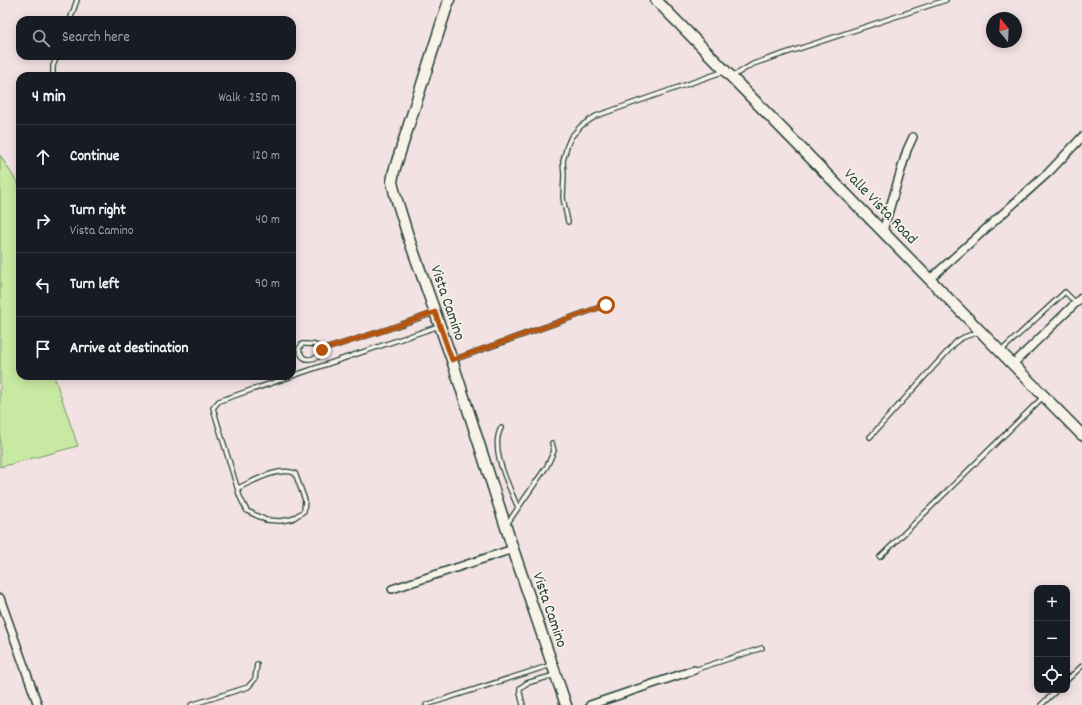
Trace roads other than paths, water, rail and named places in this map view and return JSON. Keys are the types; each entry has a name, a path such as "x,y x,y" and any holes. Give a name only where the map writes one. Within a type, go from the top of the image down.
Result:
{"street":[{"name":"Vista Camino","path":"449,0 394,171 392,182 409,239 452,360 513,549 556,674 564,704"},
{"name":"Valle Vista Road","path":"656,0 1082,436"},
{"path":"883,231 907,150 913,137"},
{"path":"930,279 1049,172 1082,137"},
{"path":"1013,364 1082,297"},
{"path":"392,589 513,549"},
{"path":"0,598 38,705"},
{"path":"590,705 694,670"}],"lane":[{"path":"71,16 77,0"},
{"path":"568,222 563,198 563,161 571,136 581,126 596,116 729,74 753,64 946,0"},
{"path":"53,72 55,60"},
{"path":"1001,352 1065,292 1076,303"},
{"path":"452,360 606,305"},
{"path":"322,350 315,345 307,344 302,344 298,349 301,356 305,359 311,359 318,357 322,350 435,312"},
{"path":"296,375 440,326"},
{"path":"870,437 958,341 980,331"},
{"path":"238,488 275,473 288,471 295,473 305,500 304,511 292,519 280,522 266,520 247,511 240,497 213,408 219,401 281,380"},
{"path":"880,557 1044,396"},
{"path":"501,428 498,433 497,444 500,460 518,508"},
{"path":"506,526 547,466 554,451 552,443"},
{"path":"694,670 762,648"},
{"path":"191,705 248,687 255,679 257,664"},
{"path":"426,705 552,664"},
{"path":"1070,677 1082,666"},
{"path":"523,705 520,688 527,683 556,674"},
{"path":"1041,705 1054,693"}]}
